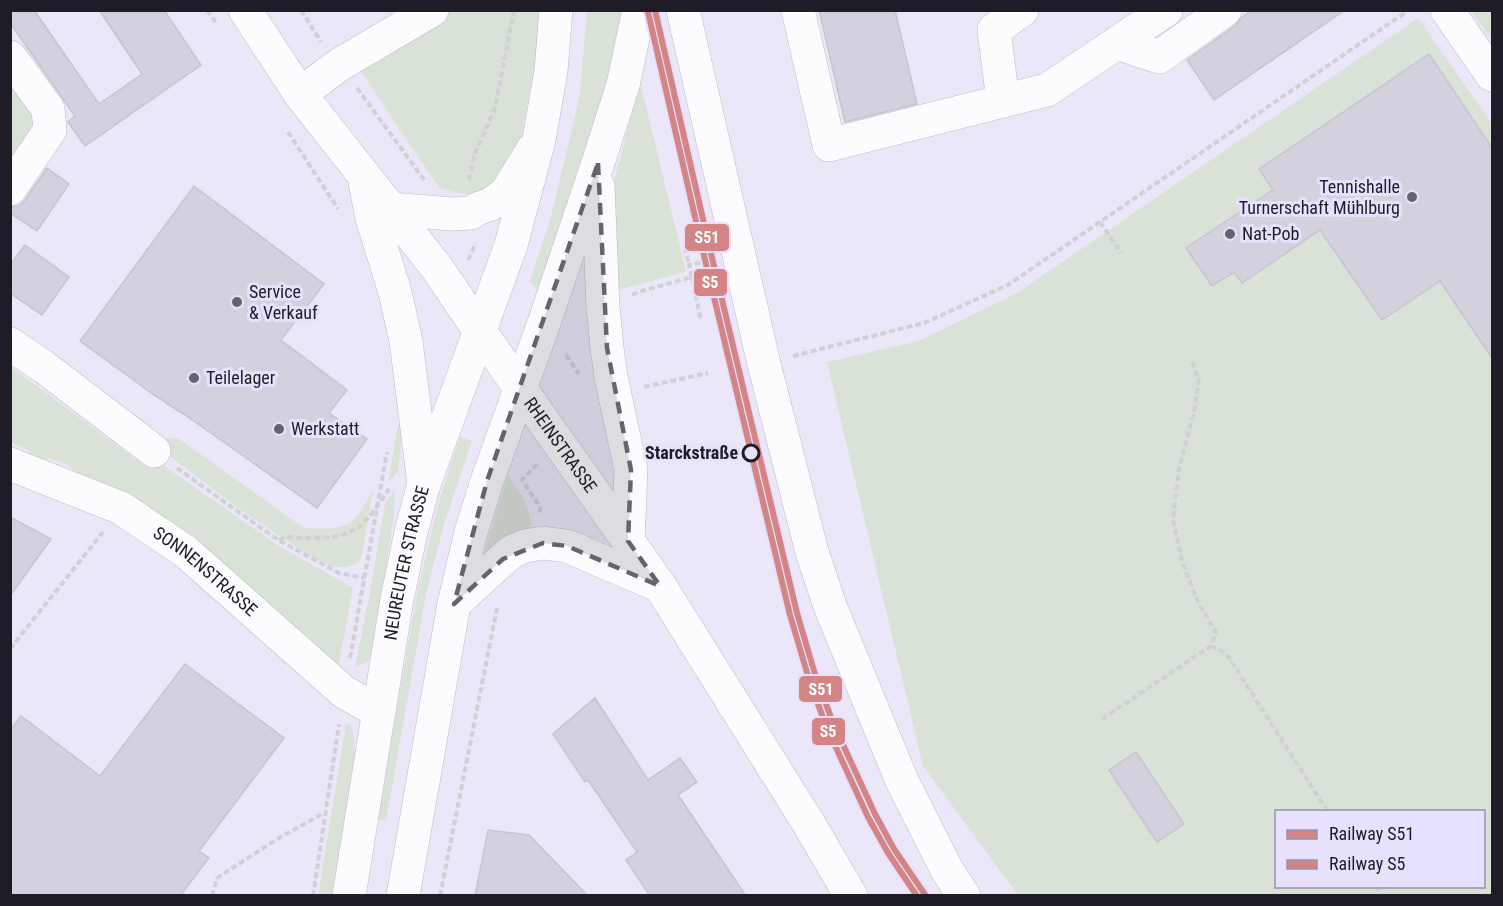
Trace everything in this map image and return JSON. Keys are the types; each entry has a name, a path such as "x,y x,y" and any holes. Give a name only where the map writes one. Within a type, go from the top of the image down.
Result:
{"main road":[{"path":"300,94 339,64 432,10"},
{"path":"391,209 452,214 471,213 491,204 506,193 539,140 551,71 556,10"},
{"path":"403,896 454,604 471,532 598,163 623,85 639,10"},
{"path":"683,10 764,364 812,552 830,606 902,781 947,870 964,896"},
{"path":"798,10 829,145 1047,90 1166,10"},
{"path":"1003,101 994,30 1022,10"},
{"path":"1117,43 1159,57 1225,10"},
{"path":"1448,10 1492,75"},
{"name":"RHEINSTRASSE","path":"232,19 300,94 436,268 660,586 851,896"},
{"path":"10,57 48,109 50,130 10,189"},
{"name":"NEUREUTER STRASSE","path":"349,896 397,599 411,532 424,484 511,245 539,140"},
{"path":"598,163 603,308 607,348 631,470 628,541"},
{"path":"364,177 372,218 395,292 406,341 424,484"},
{"path":"10,344 154,451"},
{"name":"SONNENSTRASSE","path":"10,464 121,508 186,552 344,692 379,712"},
{"path":"454,604 513,551 543,543 567,546 660,586"}],"path":[{"path":"207,10 232,19"},
{"path":"467,189 474,156 495,108 514,10"},
{"path":"764,364 924,322 1008,285 1409,10"},
{"path":"283,124 339,211"},
{"path":"1100,222 1121,253"},
{"path":"685,247 701,321"},
{"path":"689,265 739,254"},
{"path":"628,297 692,277"},
{"path":"1102,719 1212,646 1216,632 1197,603 1182,561 1173,520 1179,468 1194,412 1199,381 1191,359"},
{"path":"640,388 708,373"},
{"path":"278,540 285,537 323,538 345,534 359,527 378,504 387,450"},
{"path":"154,451 278,540 339,573 364,578"},
{"path":"10,650 121,508"},
{"path":"440,896 495,611 500,602"},
{"path":"1212,646 1226,653 1327,810"},
{"path":"212,896 217,878 279,838 325,813"}],"highlighted area":[{"path":"598,163 607,348 631,470 628,541 660,586 567,546 543,543 503,559 454,604 487,481"}],"shaded area":[{"path":"448,11 540,11 538,50 518,153 506,176 473,196 440,189 357,66"},
{"path":"587,11 621,11 617,38 604,98 539,292 530,281 551,217 580,95"},
{"path":"1471,11 1492,11 1492,39"},
{"path":"1418,18 1492,124 1492,895 1018,895 923,766 827,362 919,341 1017,293"},
{"path":"10,66 42,110 10,179"},
{"path":"640,81 686,272 617,290 613,185"},
{"path":"10,366 146,467 153,458 276,544 353,588 338,667 74,475 71,466 49,458 42,463 31,461 29,451 11,443"},
{"path":"404,415 398,471 388,483 397,430"},
{"path":"460,437 472,441 444,524 426,594 386,821 377,820 418,589 441,494"},
{"path":"168,438 179,439 304,528 330,528 347,524 360,512 373,490 361,559 351,566 335,567 306,553 236,506 160,449 163,441"},
{"path":"508,475 527,508 532,531 490,557 485,551"},
{"path":"395,489 394,514 374,650 369,661 355,667 385,504"},
{"path":"346,724 351,725 355,753 333,895 318,896"}],"building":[{"path":"10,10 34,10 99,104 142,74 99,10 164,10 201,65 85,146 68,122 75,116 10,23"},
{"path":"819,10 895,10 917,104 845,122"},
{"path":"1252,10 1345,10 1214,100 1187,60 1236,25"},
{"name":"Tennishalle Turnerschaft Mühlburg","path":"1429,54 1492,148 1492,358 1440,281 1382,320 1320,230 1242,283 1234,272 1212,286 1186,248 1273,190 1259,169"},
{"path":"47,168 69,184 37,231 10,213 10,207 19,206 25,200"},
{"path":"194,186 324,284 281,340 347,390 329,413 367,439 317,508 80,341"},
{"path":"25,245 69,277 42,315 10,293 10,265"},
{"path":"10,517 51,539 10,596"},
{"path":"185,664 284,738 199,851 209,858 180,896 10,896 10,730 21,716 100,776"},
{"path":"595,698 648,780 680,758 697,782 678,795 746,896 650,896 626,860 637,852 588,780 585,782 553,734"},
{"path":"1136,752 1184,824 1157,842 1109,770"},
{"path":"488,830 529,835 588,896 475,896"}],"rail line":[{"name":"S51","path":"655,10 797,613 815,674 833,723 875,814 894,849 926,896"},
{"name":"S5","path":"648,12 790,615 808,676 826,726 868,817 888,853 917,896"}],"place":[{"name":"Tennishalle Turnerschaft Mühlburg","path":"1412,197"},
{"name":"Nat-Pob","path":"1230,234"},
{"name":"Service & Verkauf","path":"237,302"},
{"name":"Teilelager","path":"194,378"},
{"name":"Werkstatt","path":"279,429"},
{"name":"Starckstraße","path":"751,453"}]}
